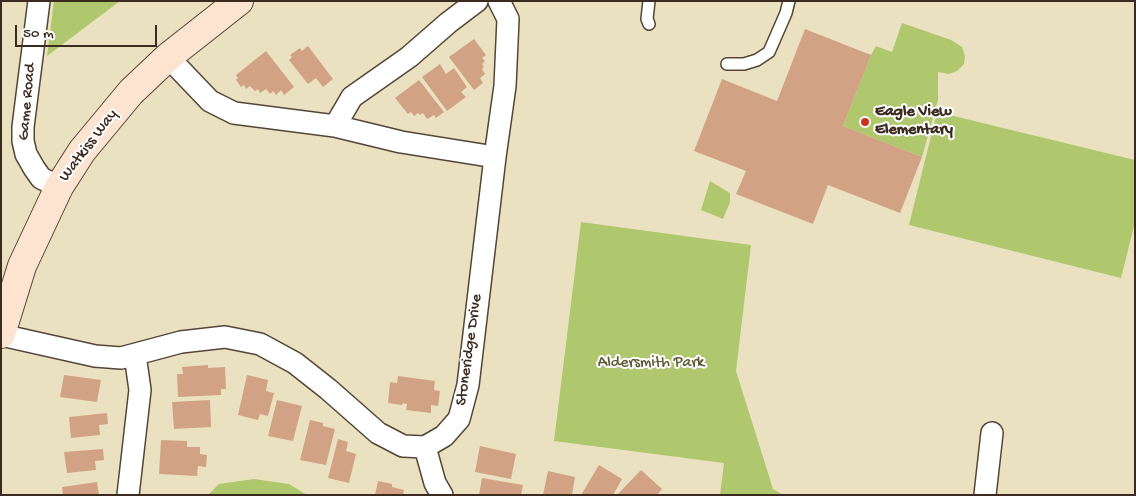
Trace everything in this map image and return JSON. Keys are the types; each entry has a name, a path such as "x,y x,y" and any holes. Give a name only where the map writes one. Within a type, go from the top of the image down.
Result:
{"street":[{"name":"Game Road","path":"39,1 23,127 23,141 26,154 34,168 42,178 59,187"},
{"name":"Watkiss Way","path":"1,335 22,266 59,187 82,151 131,92 168,57 239,1"},
{"path":"335,126 352,97 409,57 477,1"},
{"name":"Stoneridge Drive","path":"425,447 444,436 459,419 468,385 505,86 508,19 499,1"},
{"path":"168,57 210,101 234,113 335,126 401,142 495,156"},
{"path":"1,335 95,356 121,358 182,342 226,337 260,344 295,363 378,433 403,446 425,447 435,482 442,495"},
{"path":"128,495 140,390 135,355"},
{"path":"984,495 992,434"}],"lane":[{"path":"649,1 647,18 649,24"},
{"path":"727,64 744,64 757,60 769,52 786,13 789,1"}],"green space":[{"path":"54,1 120,1 47,56"},
{"path":"902,23 951,40 962,47 965,56 964,64 957,71 949,74 938,72 938,100 922,157 843,126 876,46 892,52"},
{"path":"937,112 1135,160 1135,222 1121,278 909,225"},
{"path":"710,181 730,193 730,202 723,219 701,210"},
{"name":"Aldersmith Park","path":"581,222 751,245 736,371 773,489 783,495 720,495 724,463 554,441"},
{"path":"254,479 289,484 307,495 208,495 219,484"}],"building":[{"path":"805,29 871,55 843,126 922,157 900,213 828,185 813,224 736,194 746,171 694,151 722,79 777,101"},
{"path":"474,39 486,55 482,58 485,61 482,64 484,67 482,69 485,74 480,78 483,83 474,90 449,57"},
{"path":"308,46 333,79 323,87 316,78 308,84 289,60 292,57 290,55 300,48 302,51"},
{"path":"266,51 294,87 284,95 281,90 276,95 273,91 270,94 266,89 260,93 258,89 255,91 250,86 246,89 244,85 241,87 236,80 238,78 236,75"},
{"path":"440,64 446,74 454,68 467,87 461,92 466,97 447,111 422,77"},
{"path":"419,80 444,112 436,118 434,115 427,119 423,113 420,115 418,113 414,116 411,112 408,114 395,98"},
{"path":"208,365 208,368 225,367 226,389 221,389 221,395 178,397 177,374 183,374 182,367"},
{"path":"64,375 101,380 97,402 60,397"},
{"path":"247,375 268,380 266,391 274,393 268,416 260,414 258,420 238,415"},
{"path":"398,376 435,381 434,390 440,391 438,406 431,405 431,413 406,410 407,404 403,403 402,405 388,403 390,382 397,383"},
{"path":"210,400 211,427 174,429 172,402"},
{"path":"277,400 302,406 293,441 268,436"},
{"path":"107,413 108,424 99,425 100,435 71,438 69,417"},
{"path":"310,420 323,423 323,426 335,429 326,465 300,460"},
{"path":"338,439 348,442 346,451 356,454 349,483 328,478"},
{"path":"161,440 187,441 187,447 200,447 200,454 207,455 206,467 198,466 197,476 159,474"},
{"path":"480,446 516,454 511,479 475,472"},
{"path":"103,449 104,460 95,461 96,470 67,473 64,452"},
{"path":"599,465 622,479 613,495 581,495"},
{"path":"641,470 662,489 657,495 617,495"},
{"path":"548,471 575,477 572,495 543,495"},
{"path":"482,478 523,485 521,495 479,495"},
{"path":"378,481 392,484 392,487 404,490 403,495 375,495"},
{"path":"97,482 99,495 63,495 62,487"}],"place":[{"name":"Eagle View Elementary","path":"865,122"}]}
